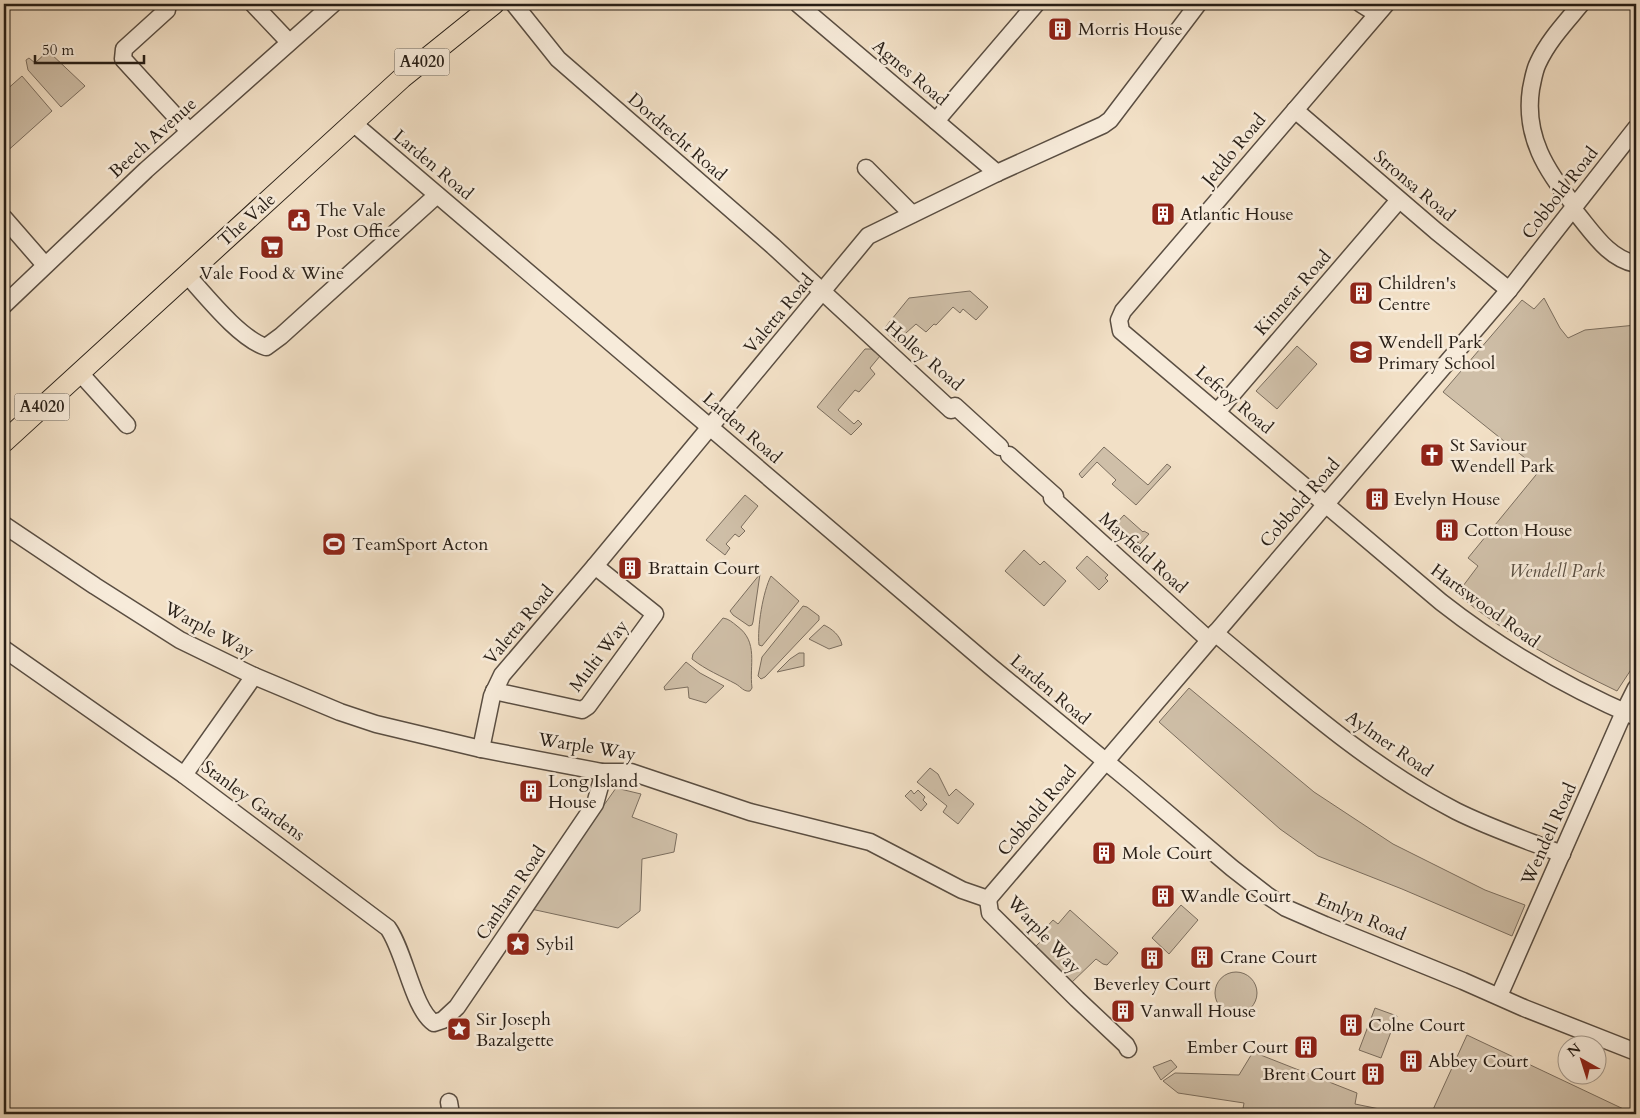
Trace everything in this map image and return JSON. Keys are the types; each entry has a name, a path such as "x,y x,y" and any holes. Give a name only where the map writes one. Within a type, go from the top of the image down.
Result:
{"main road":[{"name":"The Vale","path":"4,442 402,78 494,4"}],"street":[{"path":"253,4 289,42"},
{"name":"Beech Avenue","path":"4,305 189,131 333,4"},
{"name":"Dordrecht Road","path":"514,4 558,59 824,292"},
{"name":"Agnes Road","path":"798,4 997,173"},
{"path":"936,121 1036,4"},
{"name":"Valetta Road","path":"482,749 494,691 502,675 824,292 868,236 997,173 1104,125 1110,120 1198,4"},
{"path":"1361,4 1381,9"},
{"path":"1581,4 1555,37 1538,63 1533,77 1529,105 1531,126 1537,147 1553,178 1574,208 1607,250 1621,259 1636,264"},
{"name":"Jeddo Road","path":"1119,325 1123,311 1381,9"},
{"path":"167,10 124,49 123,59 189,131"},
{"name":"Stronsa Road","path":"1295,110 1399,200 1509,290"},
{"name":"Larden Road","path":"353,123 838,538 1104,762"},
{"name":"Cobbold Road","path":"988,899 1509,290 1636,128"},
{"path":"866,168 912,214"},
{"path":"187,275 245,335 266,347 281,336 437,195"},
{"name":"Kinnear Road","path":"1217,412 1399,200"},
{"path":"4,218 45,265"},
{"name":"Holley Road","path":"824,292 952,410 955,406 1005,451"},
{"name":"Lefroy Road","path":"1119,325 1127,337 1326,504"},
{"path":"80,373 127,424"},
{"name":"Mayfield Road","path":"1005,451 1055,496 1052,498 1212,636"},
{"name":"Hartswood Road","path":"1326,504 1441,602 1490,638 1540,670 1630,715"},
{"name":"Warple Way","path":"4,526 180,640 254,676 340,712 482,749 602,772 631,772 750,812 870,842 962,890 988,899 990,913 1128,1049"},
{"name":"Multi Way","path":"494,691 582,710 588,706 654,614 595,566"},
{"name":"Aylmer Road","path":"1212,636 1392,773 1457,812 1562,854"},
{"name":"Stanley Gardens","path":"4,649 184,775 388,928 396,940 413,988 426,1017 434,1023"},
{"path":"184,775 254,676"},
{"name":"Wendell Road","path":"1499,996 1562,854 1630,715 1636,688"},
{"name":"Emlyn Road","path":"1104,762 1245,880 1286,908 1524,1008 1636,1052"},
{"name":"Canham Road","path":"434,1023 443,1020 457,1008 570,842 595,804 602,772"}],"green space":[{"path":"48,51 85,86 61,107 28,70 26,60 29,58 35,63"},
{"path":"22,76 52,111 4,154 4,92"},
{"path":"970,291 988,307 976,320 963,309 960,313 953,307 936,325 934,324 926,332 916,324 896,342 883,330 909,298"},
{"name":"Wendell Park","path":"1544,298 1560,328 1568,338 1585,330 1636,325 1636,662 1617,691 1575,670 1514,635 1475,609 1457,594 1478,566 1468,558 1540,470 1443,392 1522,300 1534,309"},
{"path":"1297,346 1317,364 1277,409 1256,391"},
{"path":"865,349 871,349 880,356 870,368 875,374 859,392 855,390 838,410 854,424 858,420 862,424 851,435 817,407"},
{"path":"1104,447 1148,485 1167,464 1171,467 1136,505 1112,484 1116,480 1097,462 1082,478 1079,474"},
{"path":"745,495 758,506 741,527 745,531 739,537 735,534 726,544 730,548 725,555 706,540"},
{"path":"1124,515 1143,532 1149,534 1140,544 1138,542 1134,546 1113,527"},
{"path":"1024,550 1040,565 1044,561 1066,581 1044,606 1005,571"},
{"path":"1087,556 1108,575 1105,578 1108,581 1099,590 1076,568"},
{"path":"760,574 753,622 749,626 730,611"},
{"path":"771,576 799,601 762,646 759,645 760,620 765,591"},
{"path":"803,606 819,616 819,620 761,679 758,676 762,657"},
{"path":"723,618 729,620 744,632 751,647 752,688 750,691 744,690 692,659 693,654"},
{"path":"824,625 835,633 842,645 829,649 809,639"},
{"path":"799,653 804,653 804,666 777,672 790,659"},
{"path":"686,662 700,673 724,686 706,703 689,698 688,687 665,690 664,687"},
{"path":"1189,688 1314,792 1393,844 1485,890 1525,905 1512,936 1402,889 1318,856 1280,829 1159,722"},
{"path":"930,768 938,774 949,796 956,789 974,804 958,824 943,812 947,806 917,782"},
{"path":"616,788 641,794 632,817 677,834 674,852 642,859 640,911 618,928 531,909"},
{"path":"911,790 914,794 918,790 925,797 923,800 927,804 921,811 905,796"},
{"path":"1181,905 1198,920 1169,954 1152,938"},
{"path":"1070,910 1118,953 1107,965 1096,959 1069,985 1033,949 1045,937 1041,933 1053,920 1058,924"},
{"path":"1236,972 1251,978 1257,993 1251,1008 1236,1014 1221,1008 1215,993 1221,978"},
{"path":"1375,1008 1397,1016 1381,1058 1359,1050"},
{"path":"1467,1035 1558,1078 1558,1086 1575,1086 1634,1114 1431,1114"},
{"path":"1253,1052 1357,1093 1355,1104 1404,1114 1242,1114 1244,1103 1178,1093 1163,1081 1175,1073 1239,1075"},
{"path":"1171,1060 1177,1067 1161,1080 1153,1067"}],"place":[{"name":"Morris House","path":"1060,29"},
{"name":"Atlantic House","path":"1163,214"},
{"name":"The Vale Post Office","path":"299,220"},
{"name":"Vale Food & Wine","path":"272,247"},
{"name":"Children's Centre","path":"1361,293"},
{"name":"Wendell Park Primary School","path":"1361,352"},
{"name":"St Saviour Wendell Park","path":"1432,455"},
{"name":"Evelyn House","path":"1377,499"},
{"name":"Cotton House","path":"1447,530"},
{"name":"TeamSport Acton","path":"334,544"},
{"name":"Brattain Court","path":"630,568"},
{"name":"Long Island House","path":"531,791"},
{"name":"Mole Court","path":"1104,853"},
{"name":"Wandle Court","path":"1163,896"},
{"name":"Sybil","path":"518,944"},
{"name":"Crane Court","path":"1202,957"},
{"name":"Beverley Court","path":"1152,958"},
{"name":"Vanwall House","path":"1123,1011"},
{"name":"Colne Court","path":"1351,1025"},
{"name":"Sir Joseph Bazalgette","path":"459,1029"},
{"name":"Ember Court","path":"1306,1047"},
{"name":"Abbey Court","path":"1411,1061"},
{"name":"Brent Court","path":"1373,1074"}]}
